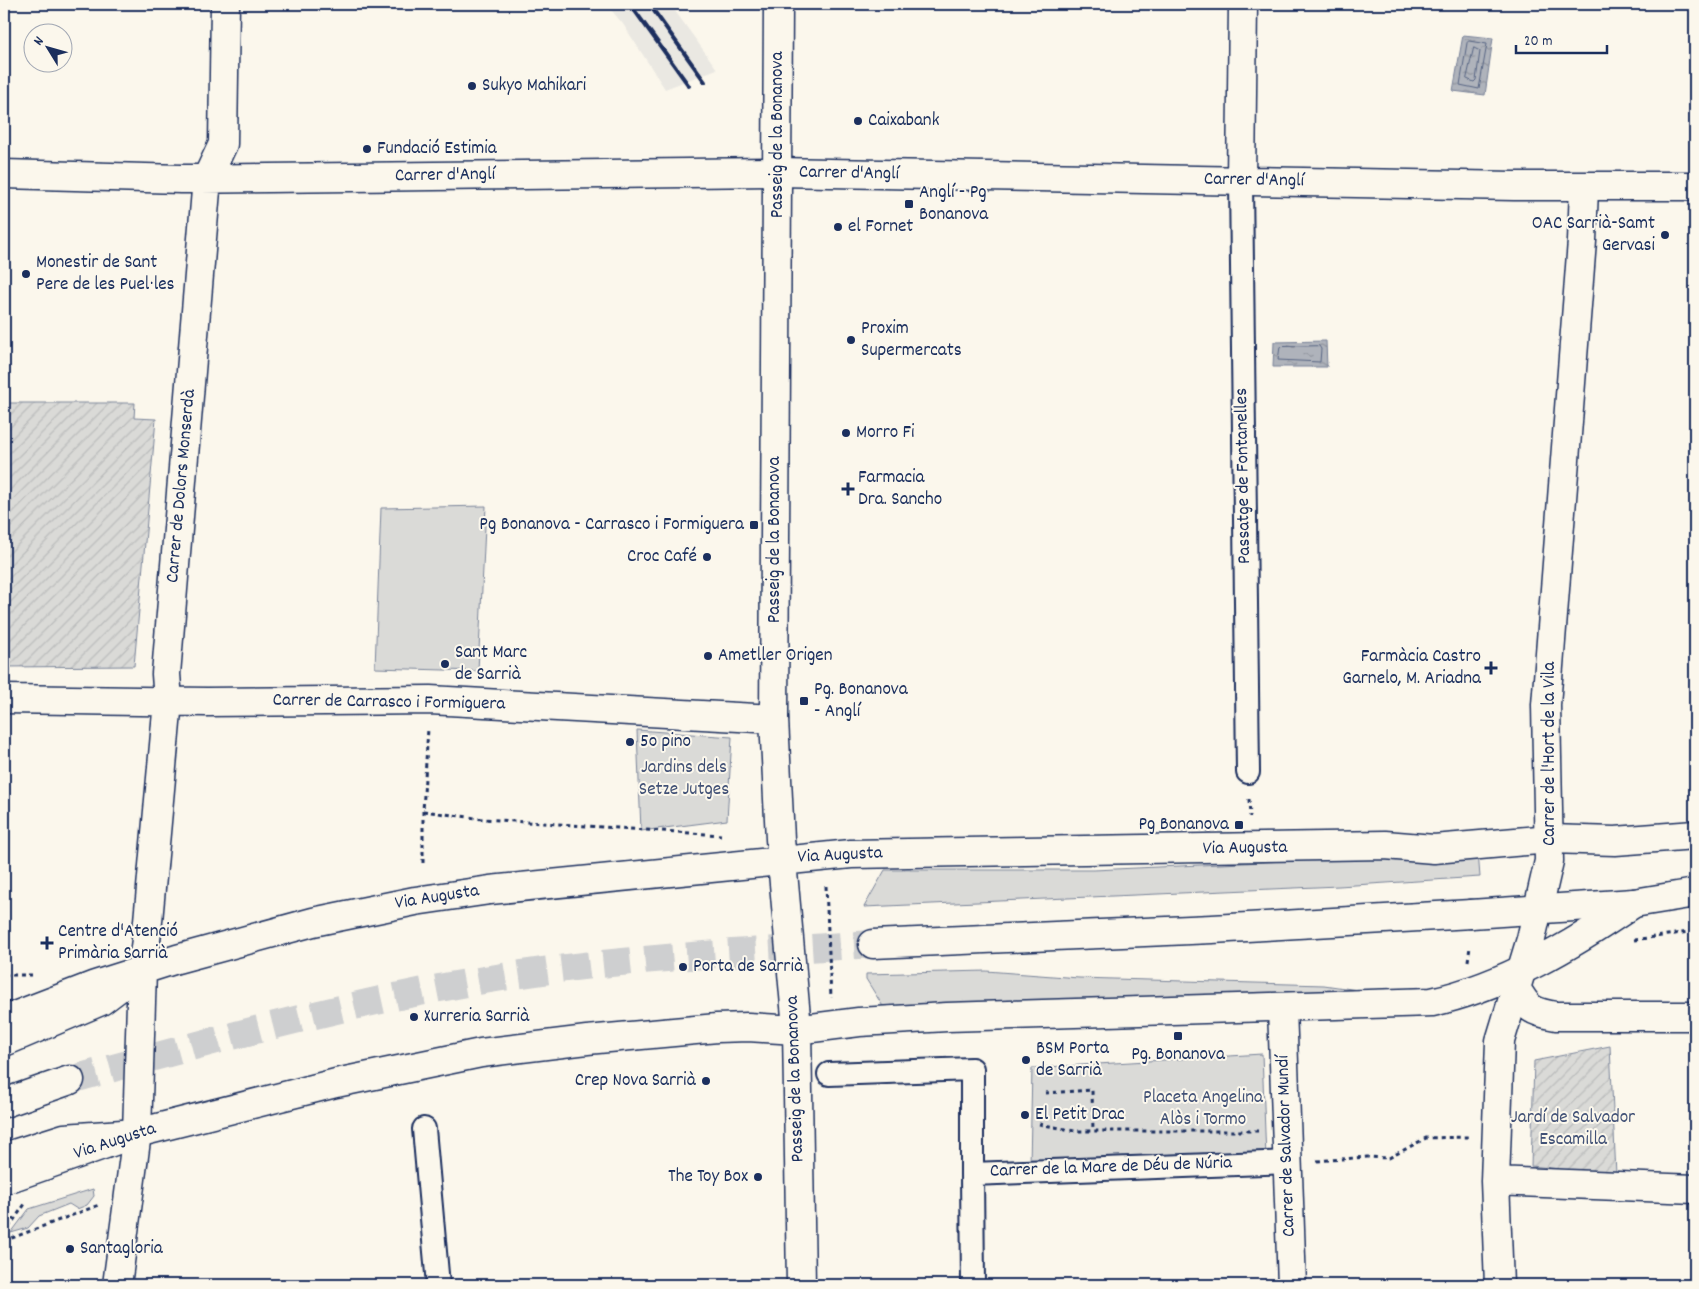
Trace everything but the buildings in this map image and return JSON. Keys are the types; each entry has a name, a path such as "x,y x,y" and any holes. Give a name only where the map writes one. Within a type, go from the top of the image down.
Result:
{"main road":[{"name":"Carrer de Dolors Monserdà","path":"136,1133 142,970 148,932 168,701 166,674 207,178 223,144 226,4"},
{"name":"Passeig de la Bonanova","path":"778,4 774,719 782,860 796,1030 802,1285"},
{"path":"1241,181 1243,4"},
{"name":"Carrer d'Anglí","path":"4,174 207,178 778,172 1584,187 1695,186"},
{"name":"Carrer de l'Hort de la Vila","path":"1499,1285 1495,1181 1500,1041 1519,978 1549,861 1546,705 1582,241 1584,187"},
{"name":"Carrer de Carrasco i Formiguera","path":"4,699 168,701 430,700 774,719"},
{"name":"Via Augusta","path":"4,1020 95,985 142,970 313,922 415,901 490,890 826,856 1385,846 1434,848 1550,839 1632,840 1695,834"},
{"name":"Via Augusta","path":"872,944 1212,929 1537,910 1634,903 1695,892"},
{"name":"Via Augusta","path":"4,1180 136,1133 336,1083 481,1053 587,1040 718,1028 748,1027 796,1030 946,1017 1432,1002 1461,996 1519,978 1634,903"},
{"path":"4,1042 101,1001 142,970"},
{"path":"1519,978 1525,1004 1536,1013 1556,1016 1695,1016"},
{"name":"Carrer de Salvador Mundí","path":"1282,1008 1292,1285"},
{"path":"4,1103 70,1080"},
{"path":"4,1157 64,1138 136,1133 117,1285"},
{"path":"1495,1181 1695,1189"}],"street":[{"name":"Passatge de Fontanelles","path":"1241,181 1248,772"},
{"name":"Carrer de la Mare de Déu de Núria","path":"829,1074 972,1068 972,1174 1289,1162"},
{"path":"424,1129 438,1285"},
{"path":"972,1174 973,1285"}],"path":[{"path":"423,863 423,811 428,720"},
{"path":"423,811 483,819 724,836"},
{"path":"826,856 831,1001 837,1019 842,1025"},
{"path":"1044,1093 1092,1090 1093,1131"},
{"path":"1039,1124 1075,1132 1265,1131"},
{"path":"1289,1162 1389,1158 1426,1138 1474,1138"},
{"path":"4,1234 30,1197"},
{"path":"4,1241 107,1201"}],"shaded area":[{"path":"606,4 670,4 717,69 665,89 623,24"}],"green space":[{"path":"4,403 135,403 134,418 156,419 134,666 4,667"},
{"path":"486,506 478,671 375,668 381,508"},
{"name":"Jardins dels Setze Jutges","path":"637,730 732,737 727,820 641,831"},
{"path":"1478,852 1480,877 1339,886 864,907 885,870 1094,870"},
{"path":"986,971 1079,978 1324,985 1385,994 884,1008 866,979 866,974"},
{"name":"Jardí de Salvador Escamilla","path":"1610,1046 1616,1175 1531,1166 1534,1061"},
{"name":"Placeta Angelina Alòs i Tormo","path":"1262,1054 1266,1158 1030,1165 1032,1068"},
{"path":"93,1189 94,1196 87,1205 77,1209 69,1204 39,1216 28,1228 11,1233 29,1209"}],"water":[{"path":"1463,35 1493,38 1485,95 1453,91"},
{"path":"1326,341 1327,367 1273,367 1274,342"}],"tunnel":[{"path":"70,1080 312,1016 434,989 496,978 636,961 873,944"}],"railway":[{"path":"630,4 689,86"},
{"path":"649,4 705,82"}],"place":[{"name":"Sukyo Mahikari","path":"472,86"},
{"name":"Caixabank","path":"858,121"},
{"name":"Fundació Estimia","path":"367,149"},
{"name":"Anglí - Pg Bonanova","path":"909,204"},
{"name":"el Fornet","path":"838,227"},
{"name":"OAC Sarrià-Samt Gervasi","path":"1665,235"},
{"name":"Monestir de Sant Pere de les Puel·les","path":"26,274"},
{"name":"Proxim Supermercats","path":"851,340"},
{"name":"Morro Fi","path":"846,433"},
{"name":"Farmacia Dra. Sancho","path":"848,489"},
{"name":"Pg Bonanova - Carrasco i Formiguera","path":"754,525"},
{"name":"Croc Café","path":"707,557"},
{"name":"Ametller Origen","path":"708,656"},
{"name":"Sant Marc de Sarrià","path":"445,664"},
{"name":"Farmàcia Castro Garnelo, M. Ariadna","path":"1491,668"},
{"name":"Pg. Bonanova - Anglí","path":"804,701"},
{"name":"5o pino","path":"630,742"},
{"name":"Pg Bonanova","path":"1239,825"},
{"name":"Centre d'Atenció Primària Sarrià","path":"47,943"},
{"name":"Porta de Sarrià","path":"683,967"},
{"name":"Xurreria Sarrià","path":"414,1017"},
{"name":"Pg. Bonanova","path":"1178,1036"},
{"name":"BSM Porta de Sarrià","path":"1026,1060"},
{"name":"Crep Nova Sarrià","path":"706,1081"},
{"name":"El Petit Drac","path":"1025,1115"},
{"name":"The Toy Box","path":"758,1177"},
{"name":"Santagloria","path":"70,1249"}]}
